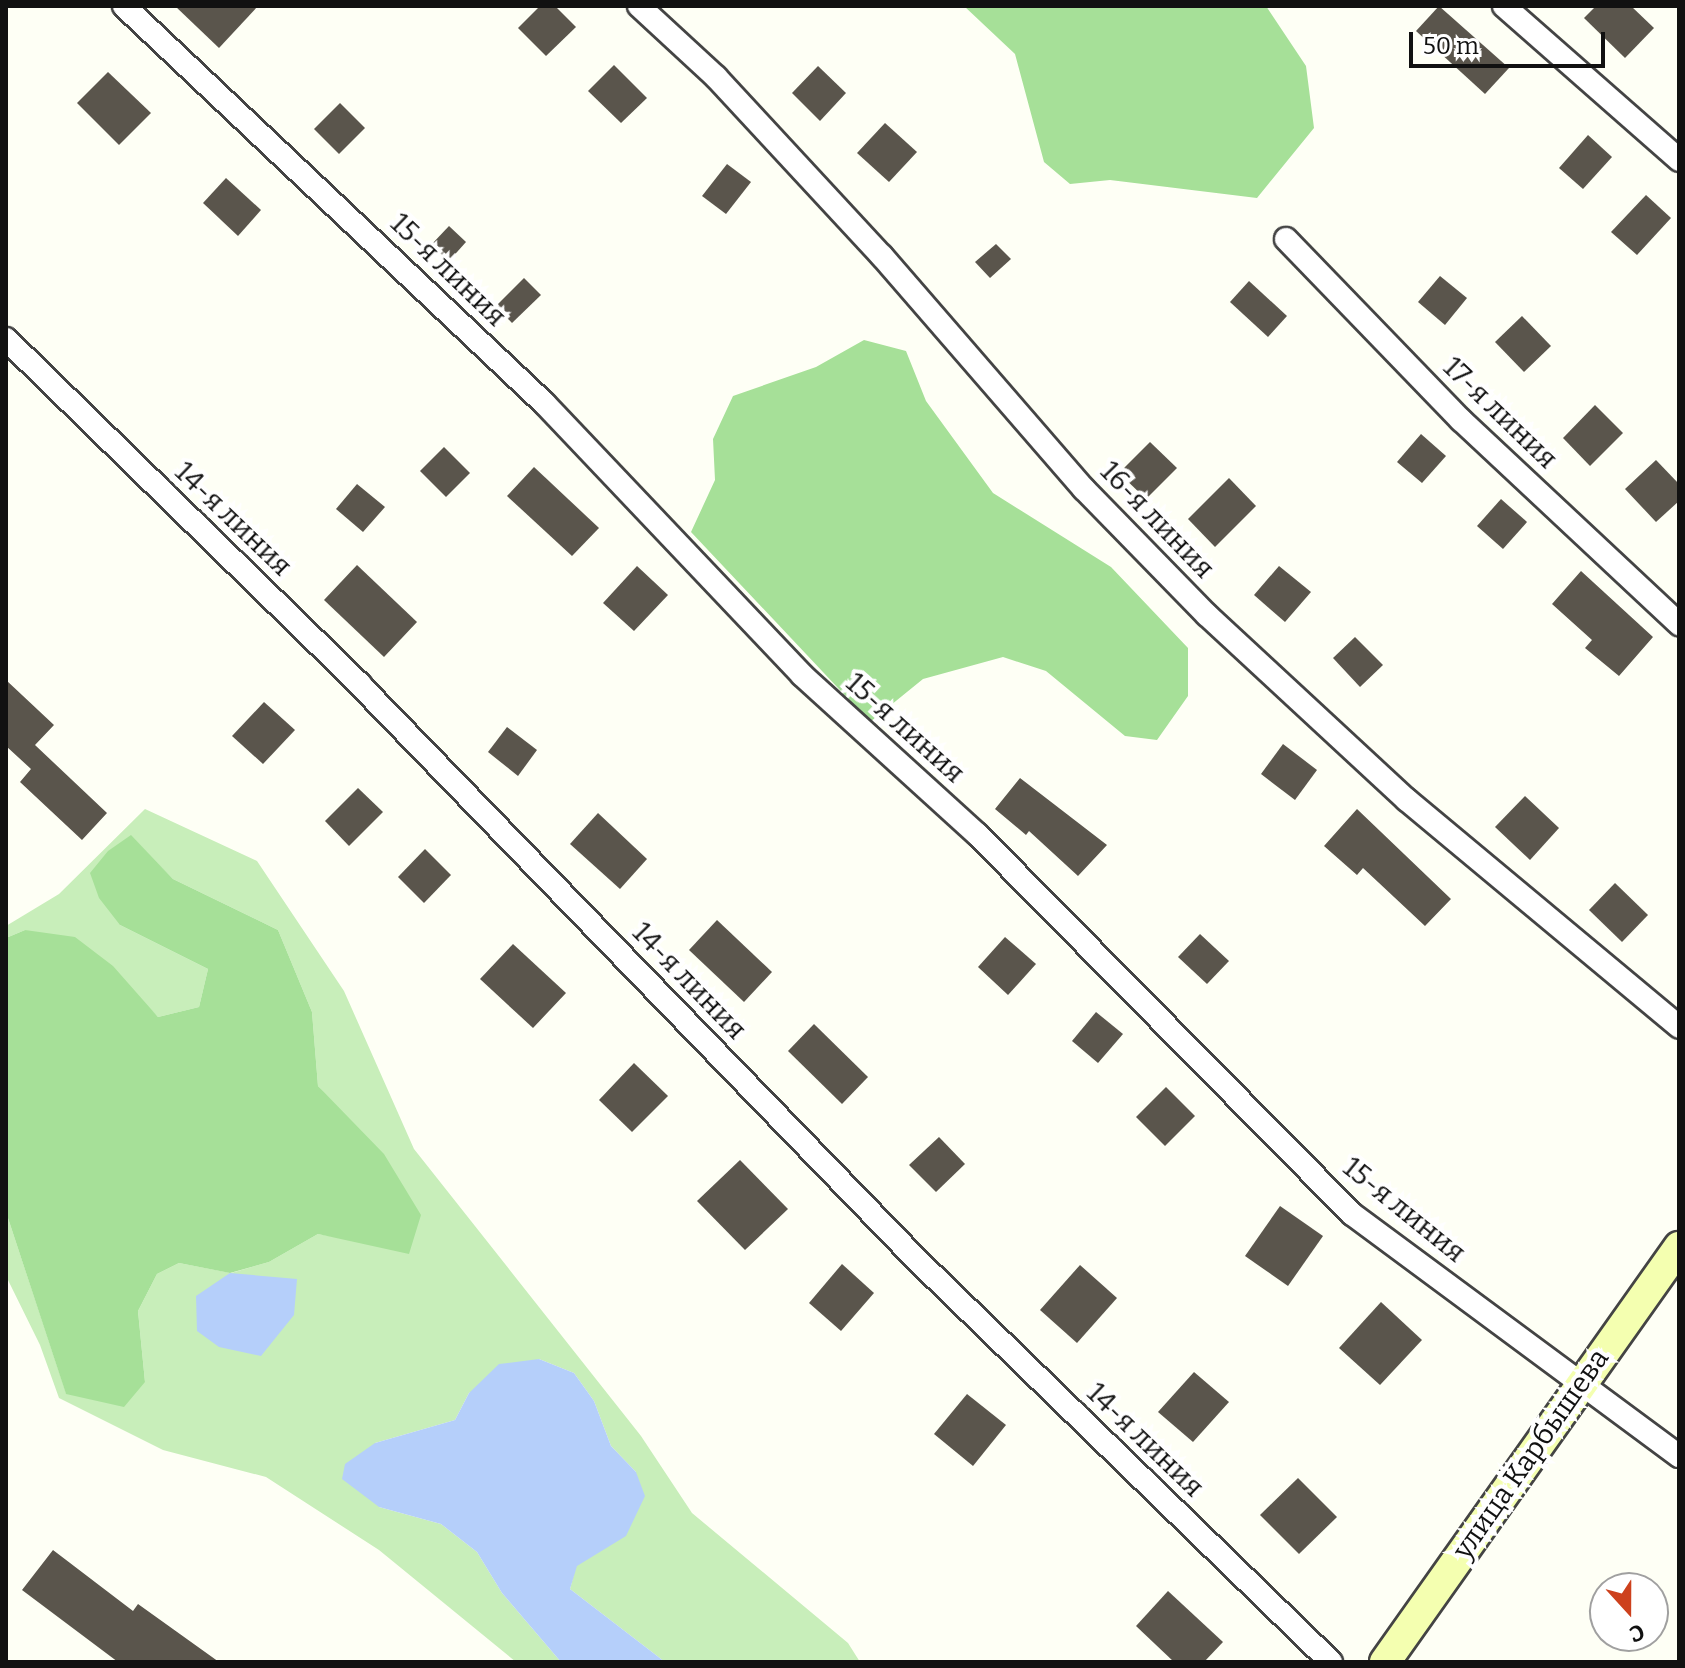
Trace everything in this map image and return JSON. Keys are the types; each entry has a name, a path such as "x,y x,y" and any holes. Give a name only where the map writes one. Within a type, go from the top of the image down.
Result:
{"main road":[{"name":"улица Карбышева","path":"1385,1662 1679,1247"}],"street":[{"name":"15-я линия","path":"124,6 545,404 802,675 977,834 1352,1214 1679,1456"},
{"name":"16-я линия","path":"639,6 726,88 882,256 1084,489 1207,615 1407,800 1679,1027"},
{"path":"1504,6 1679,160"},
{"name":"17-я линия","path":"1286,239 1461,420 1679,624"},
{"name":"14-я линия","path":"6,339 360,685 917,1260 1331,1662"}],"green space":[{"path":"964,6 1266,6 1306,66 1314,128 1257,198 1110,180 1070,184 1044,162 1015,54"},
{"path":"864,340 906,351 926,401 993,493 1111,567 1188,648 1188,696 1157,740 1125,736 1046,671 1003,657 923,679 870,722 691,532 715,480 713,439 733,396 816,367"},
{"path":"145,809 257,861 344,991 414,1149 641,1436 692,1513 848,1643 860,1662 665,1662 570,1589 576,1566 636,1472 611,1446 594,1401 574,1373 539,1359 469,1393 455,1420 375,1443 379,1507 441,1524 477,1552 502,1593 561,1662 516,1662 379,1550 266,1477 163,1450 59,1398 40,1345 6,1276 6,1212 66,1393 145,1382 138,1311 157,1274 179,1263 231,1273 269,1262 318,1234 353,1240 340,1111 318,1086 312,1012 278,930 173,879 131,836 120,925 208,969 199,1007 158,1017 138,997 25,930 6,938 6,926 59,894"},
{"path":"131,835 173,879 278,930 312,1012 318,1086 384,1154 421,1215 409,1254 318,1234 269,1262 230,1273 179,1263 157,1274 138,1311 145,1382 124,1407 66,1394 6,1212 6,938 25,930 75,937 113,966 158,1017 199,1007 208,969 120,925 99,898 90,873 108,851"}],"water":[{"path":"230,1273 297,1279 294,1315 261,1356 219,1347 197,1331 196,1296"},
{"path":"539,1359 574,1373 594,1401 611,1446 636,1472 645,1496 626,1536 577,1566 570,1589 665,1662 561,1662 502,1593 477,1552 441,1524 379,1507 342,1479 345,1464 375,1443 455,1420 469,1393 499,1364"}],"building":[{"path":"175,6 258,6 219,48"},
{"path":"540,6 555,6 576,27 546,56 518,28"},
{"path":"1439,6 1509,68 1485,94 1416,31"},
{"path":"1596,6 1631,6 1654,28 1625,58 1584,18"},
{"path":"614,65 647,98 621,123 588,91"},
{"path":"818,66 846,93 820,121 792,93"},
{"path":"108,72 151,113 119,145 77,103"},
{"path":"340,103 365,128 339,154 314,129"},
{"path":"885,123 917,152 889,182 857,153"},
{"path":"1588,135 1612,157 1583,189 1559,168"},
{"path":"727,164 751,182 726,214 702,196"},
{"path":"226,178 261,210 238,236 203,203"},
{"path":"1646,195 1671,218 1637,255 1611,232"},
{"path":"449,226 466,242 449,261 431,245"},
{"path":"996,244 1011,259 990,278 975,262"},
{"path":"1440,276 1467,298 1445,325 1418,302"},
{"path":"524,278 541,295 512,323 496,306"},
{"path":"1249,281 1287,316 1268,337 1230,302"},
{"path":"1522,316 1551,346 1524,372 1495,342"},
{"path":"1595,405 1623,433 1590,466 1563,438"},
{"path":"1421,434 1446,456 1422,483 1397,462"},
{"path":"1150,442 1177,468 1146,499 1119,473"},
{"path":"444,447 470,473 446,497 420,471"},
{"path":"1656,460 1679,484 1679,501 1656,522 1625,489"},
{"path":"534,467 599,528 572,556 507,496"},
{"path":"1229,478 1256,506 1215,547 1188,519"},
{"path":"357,484 385,507 363,532 336,509"},
{"path":"1501,499 1527,522 1503,549 1477,526"},
{"path":"357,565 417,622 384,657 324,600"},
{"path":"637,566 668,595 634,631 603,603"},
{"path":"1279,566 1311,592 1285,622 1254,595"},
{"path":"1581,571 1653,637 1619,676 1585,648 1592,640 1552,604"},
{"path":"1355,637 1383,665 1360,687 1333,658"},
{"path":"6,680 54,725 35,745 107,813 82,840 20,782 31,769 6,746"},
{"path":"264,702 295,730 263,764 232,736"},
{"path":"507,727 537,750 518,776 488,752"},
{"path":"1283,744 1317,770 1295,800 1261,774"},
{"path":"1020,778 1107,845 1078,876 1029,831 1026,835 995,809"},
{"path":"358,788 383,812 349,846 325,821"},
{"path":"1525,796 1559,828 1530,860 1495,827"},
{"path":"1357,809 1451,899 1425,926 1363,868 1357,875 1324,846"},
{"path":"598,813 647,859 620,889 570,844"},
{"path":"425,849 451,875 424,903 398,877"},
{"path":"1615,883 1648,915 1622,942 1589,910"},
{"path":"717,920 772,972 744,1002 689,950"},
{"path":"1200,934 1229,961 1207,984 1178,957"},
{"path":"1005,937 1036,964 1008,995 978,967"},
{"path":"513,944 566,993 533,1028 480,979"},
{"path":"1096,1012 1123,1034 1098,1063 1072,1041"},
{"path":"814,1024 868,1077 842,1104 788,1051"},
{"path":"634,1063 668,1096 632,1132 599,1100"},
{"path":"1166,1087 1195,1116 1165,1146 1136,1117"},
{"path":"939,1137 965,1164 936,1192 909,1165"},
{"path":"740,1160 788,1209 745,1250 697,1201"},
{"path":"1280,1206 1323,1236 1288,1286 1245,1256"},
{"path":"842,1264 874,1293 841,1331 809,1303"},
{"path":"1080,1265 1117,1298 1077,1343 1040,1310"},
{"path":"1381,1302 1422,1340 1380,1385 1339,1348"},
{"path":"1194,1372 1229,1402 1193,1442 1158,1412"},
{"path":"967,1394 1006,1425 973,1466 934,1434"},
{"path":"1298,1478 1337,1517 1299,1554 1260,1515"},
{"path":"53,1550 133,1611 138,1604 219,1662 118,1662 22,1590"},
{"path":"1168,1591 1223,1642 1204,1662 1174,1662 1136,1626"}]}
